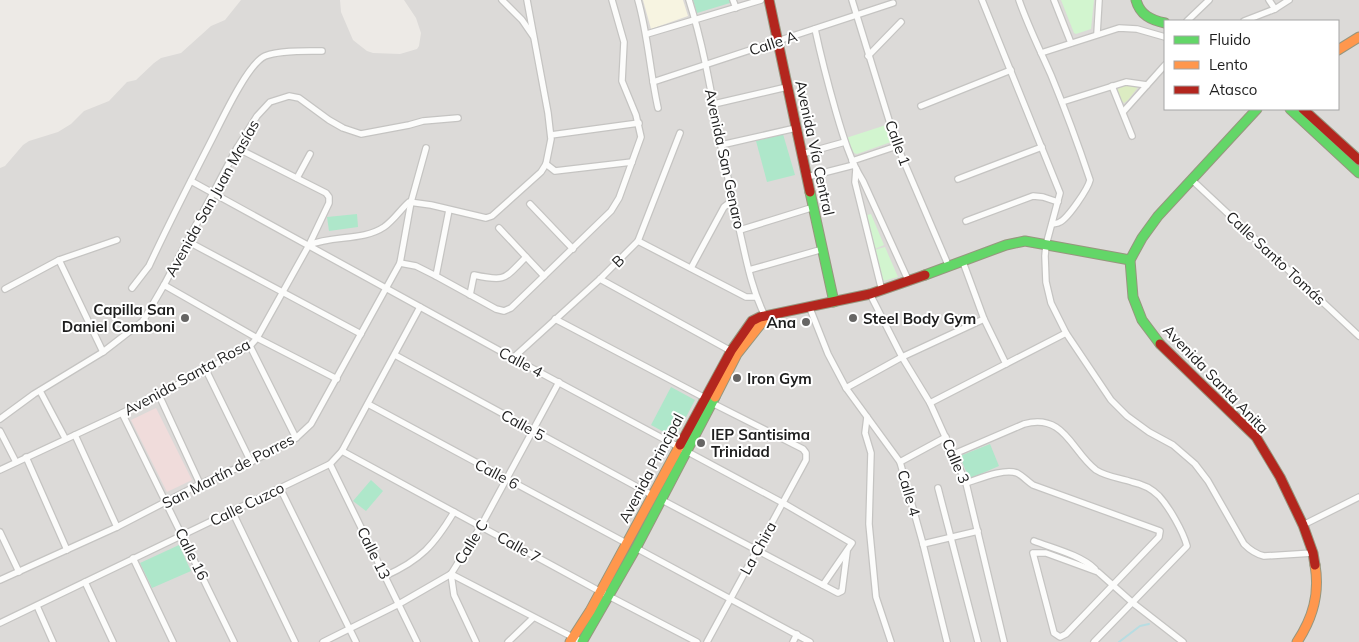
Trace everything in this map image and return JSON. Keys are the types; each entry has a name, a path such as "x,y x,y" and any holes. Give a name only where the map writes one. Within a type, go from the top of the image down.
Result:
{"street":[{"path":"502,0 522,20 534,39"},
{"path":"310,245 370,233 383,228 411,202 480,218 492,216 541,172 546,164 551,135 527,0"},
{"path":"400,263 416,266 496,309 504,310 510,308 611,211 619,198 641,137 638,123 622,81 624,42 612,0"},
{"path":"638,0 647,34 648,54 658,108"},
{"name":"Avenida San Genaro","path":"689,0 706,65 721,145 749,270 756,297 765,316"},
{"path":"733,0 736,8"},
{"path":"647,34 762,0"},
{"name":"Avenida Vía Central","path":"769,0 834,302"},
{"name":"Calle 1","path":"852,0 897,146 949,267"},
{"path":"982,0 1060,193 1046,244 1045,256 1051,303 1066,333 1094,377 1116,405 1127,416 1149,432 1174,445 1202,473 1244,544 1250,550 1264,556 1313,553"},
{"path":"1018,0 1030,32 1041,52 1062,102 1090,180 1084,194 1063,220 1052,224"},
{"path":"1054,0 1071,43"},
{"path":"1097,34 1099,0"},
{"path":"1136,0 1143,15 1164,23"},
{"path":"1188,20 1209,0"},
{"path":"1270,0 1275,9"},
{"path":"1247,20 1275,9 1289,0"},
{"name":"Calle A","path":"653,82 893,3"},
{"path":"868,56 901,22"},
{"path":"1041,52 1119,28 1128,28 1164,37"},
{"path":"815,29 845,142 909,282"},
{"path":"1339,49 1359,37"},
{"path":"132,288 149,266 228,107 258,62 267,56 322,50"},
{"path":"1122,112 1164,66"},
{"path":"921,106 1011,70"},
{"path":"1062,102 1126,82 1147,85"},
{"path":"1112,86 1132,136"},
{"path":"714,104 787,87"},
{"name":"Avenida San Juan Masías","path":"0,420 40,391 103,352 143,321 237,148 263,109 270,102 289,96 299,98 336,124 361,134 423,121 458,118"},
{"path":"1130,260 1142,238 1158,216 1256,110"},
{"path":"1291,110 1359,173"},
{"path":"1304,110 1359,160"},
{"path":"551,135 638,123"},
{"path":"721,145 796,128"},
{"name":"B","path":"513,358 600,279 638,241 680,133"},
{"path":"802,154 845,142"},
{"path":"807,176 854,165 897,146"},
{"path":"958,178 1042,147"},
{"path":"237,148 297,178 310,154"},
{"name":"San Martín de Porres","path":"0,580 117,527 200,484 251,462 296,438 311,424 400,263 411,202 426,148"},
{"path":"546,164 555,171 632,162"},
{"path":"854,165 855,182 882,291"},
{"name":"Avenida Santa Rosa","path":"0,470 122,413 250,346 257,338 310,245 329,203 329,197 326,193 297,178"},
{"name":"Calle 4","path":"191,180 212,194 310,245 513,358 783,503 852,543 847,551"},
{"name":"Calle Santo Tomás","path":"1192,180 1359,336"},
{"path":"966,221 1034,196 1058,202"},
{"path":"691,268 724,207 733,200"},
{"path":"530,204 573,249"},
{"path":"740,230 814,207"},
{"path":"436,276 449,210"},
{"path":"500,228 544,276"},
{"path":"5,289 59,260 117,240"},
{"path":"188,240 361,334"},
{"path":"638,241 746,297 756,297"},
{"name":"Avenida Principal","path":"582,642 610,597 662,500 687,451 731,351 752,321 765,316 882,291 1006,245 1025,242 1046,244 1130,260"},
{"path":"749,270 823,249"},
{"path":"470,295 474,275 493,280 506,278 526,257"},
{"path":"59,260 103,352"},
{"name":"Avenida Santa Anita","path":"1130,260 1134,297 1142,320 1155,339 1256,437 1280,477 1303,525 1313,553 1317,589 1308,626 1297,642"},
{"path":"963,262 984,319 1006,364"},
{"path":"600,279 731,351"},
{"path":"164,285 257,338 336,379"},
{"name":"Calle 3","path":"870,294 902,357 930,403 966,483 1004,642"},
{"name":"Calle 4","path":"809,306 828,354 846,388 900,462 923,544 947,642"},
{"name":"Calle Cuzco","path":"0,623 330,464 342,451 420,307"},
{"name":"Avenida Principal","path":"571,640 601,592 678,447 737,354 764,320 765,316"},
{"path":"555,319 708,400"},
{"path":"846,388 902,357 984,319"},
{"path":"930,403 1066,333"},
{"path":"250,346 296,438"},
{"name":"Calle 5","path":"395,355 652,495"},
{"path":"206,370 251,462"},
{"name":"Calle C","path":"323,642 399,604 451,574 481,526 559,382"},
{"path":"40,391 65,438"},
{"path":"158,393 200,484"},
{"name":"La Chira","path":"707,642 806,460 806,453 802,449 708,400"},
{"name":"Calle 6","path":"368,404 626,544"},
{"name":"Calle 16","path":"122,413 234,642"},
{"path":"867,417 865,433 871,453 869,524 876,597 891,642"},
{"path":"954,454 1024,424 1033,422 1048,424 1063,431 1096,470 1106,475 1149,488 1159,496 1176,522 1187,546 1094,642"},
{"path":"0,431 16,462"},
{"path":"76,435 117,527"},
{"path":"900,462 946,437"},
{"name":"Calle 7","path":"342,451 610,597 697,642"},
{"path":"26,457 67,550"},
{"name":"Calle 13","path":"330,464 417,642"},
{"path":"966,483 1005,471 1014,472 1033,485 1160,530 1159,537 1066,634 1060,637 1054,633 1033,553 1046,553 1098,572"},
{"path":"280,488 356,642"},
{"path":"938,488 978,642"},
{"path":"1303,525 1359,497"},
{"path":"662,500 838,594 842,590 847,551"},
{"path":"232,511 295,642"},
{"path":"385,576 414,560 432,545 454,512"},
{"path":"0,532 18,572"},
{"path":"923,544 978,532"},
{"path":"1034,540 1091,565 1133,603 1184,642"},
{"path":"636,548 810,642"},
{"path":"823,585 847,551"},
{"path":"133,558 173,642"},
{"path":"451,574 571,640 582,642"},
{"path":"451,574 454,595 476,642"},
{"path":"85,582 113,642"},
{"path":"37,606 53,642"},
{"path":"508,642 533,618"},
{"path":"793,642 797,634"}],"shaded area":[{"path":"241,0 340,0 341,12 353,40 367,51 373,53 400,54 417,49 421,33 416,18 404,0 1359,0 1359,642 0,642 0,168 5,166 23,145 29,141 58,132 71,124 84,111 109,101 127,82 136,80 161,58 181,53 211,26 225,20"},
{"path":"643,0 683,0 688,16 651,29"},
{"path":"156,408 192,480 167,492 131,420"}],"green space":[{"path":"693,0 730,0 730,3 697,13"},
{"path":"1061,0 1094,0 1091,29 1074,33"},
{"path":"1125,85 1139,86 1124,103 1117,91 1119,87"},
{"path":"886,125 891,142 857,154 854,153 846,138"},
{"path":"783,134 795,175 767,182 756,141"},
{"path":"357,214 358,227 329,231 327,217"},
{"path":"871,214 884,245 875,249 867,215"},
{"path":"885,247 898,277 883,281 874,250"},
{"path":"671,387 695,400 675,438 651,425"},
{"path":"990,444 999,466 969,479 960,456"},
{"path":"371,480 383,491 366,511 353,501"},
{"path":"179,545 191,571 152,588 140,563"}],"waterway":[{"path":"1119,642 1140,626 1149,624"}],"traffic: fast":[{"path":"1136,0 1143,13 1164,23"},
{"path":"1160,344 1142,320 1133,297 1130,260 1142,238 1158,216 1256,110"},
{"path":"1291,110 1359,173"},
{"path":"810,192 834,302"},
{"path":"925,275 1006,245 1025,241 1130,260"},
{"path":"582,642 636,548 715,397"}],"traffic: slow":[{"path":"1339,49 1359,37"},
{"path":"715,397 737,354 764,320 765,316"},
{"path":"570,642 590,611 680,445"},
{"path":"1297,642 1303,633 1314,605 1317,586 1315,565"}],"traffic: jam":[{"path":"769,0 810,192"},
{"path":"1304,110 1359,160"},
{"path":"680,445 731,351 752,321 760,317 870,294 925,275"},
{"path":"1160,344 1256,437 1280,477 1303,525 1313,553 1315,565"}],"place":[{"name":"Capilla San Daniel Comboni","path":"185,318"},
{"name":"Steel Body Gym","path":"853,318"},
{"name":"Ana","path":"806,322"},
{"name":"Iron Gym","path":"737,378"},
{"name":"IEP Santisima Trinidad","path":"701,443"}]}
